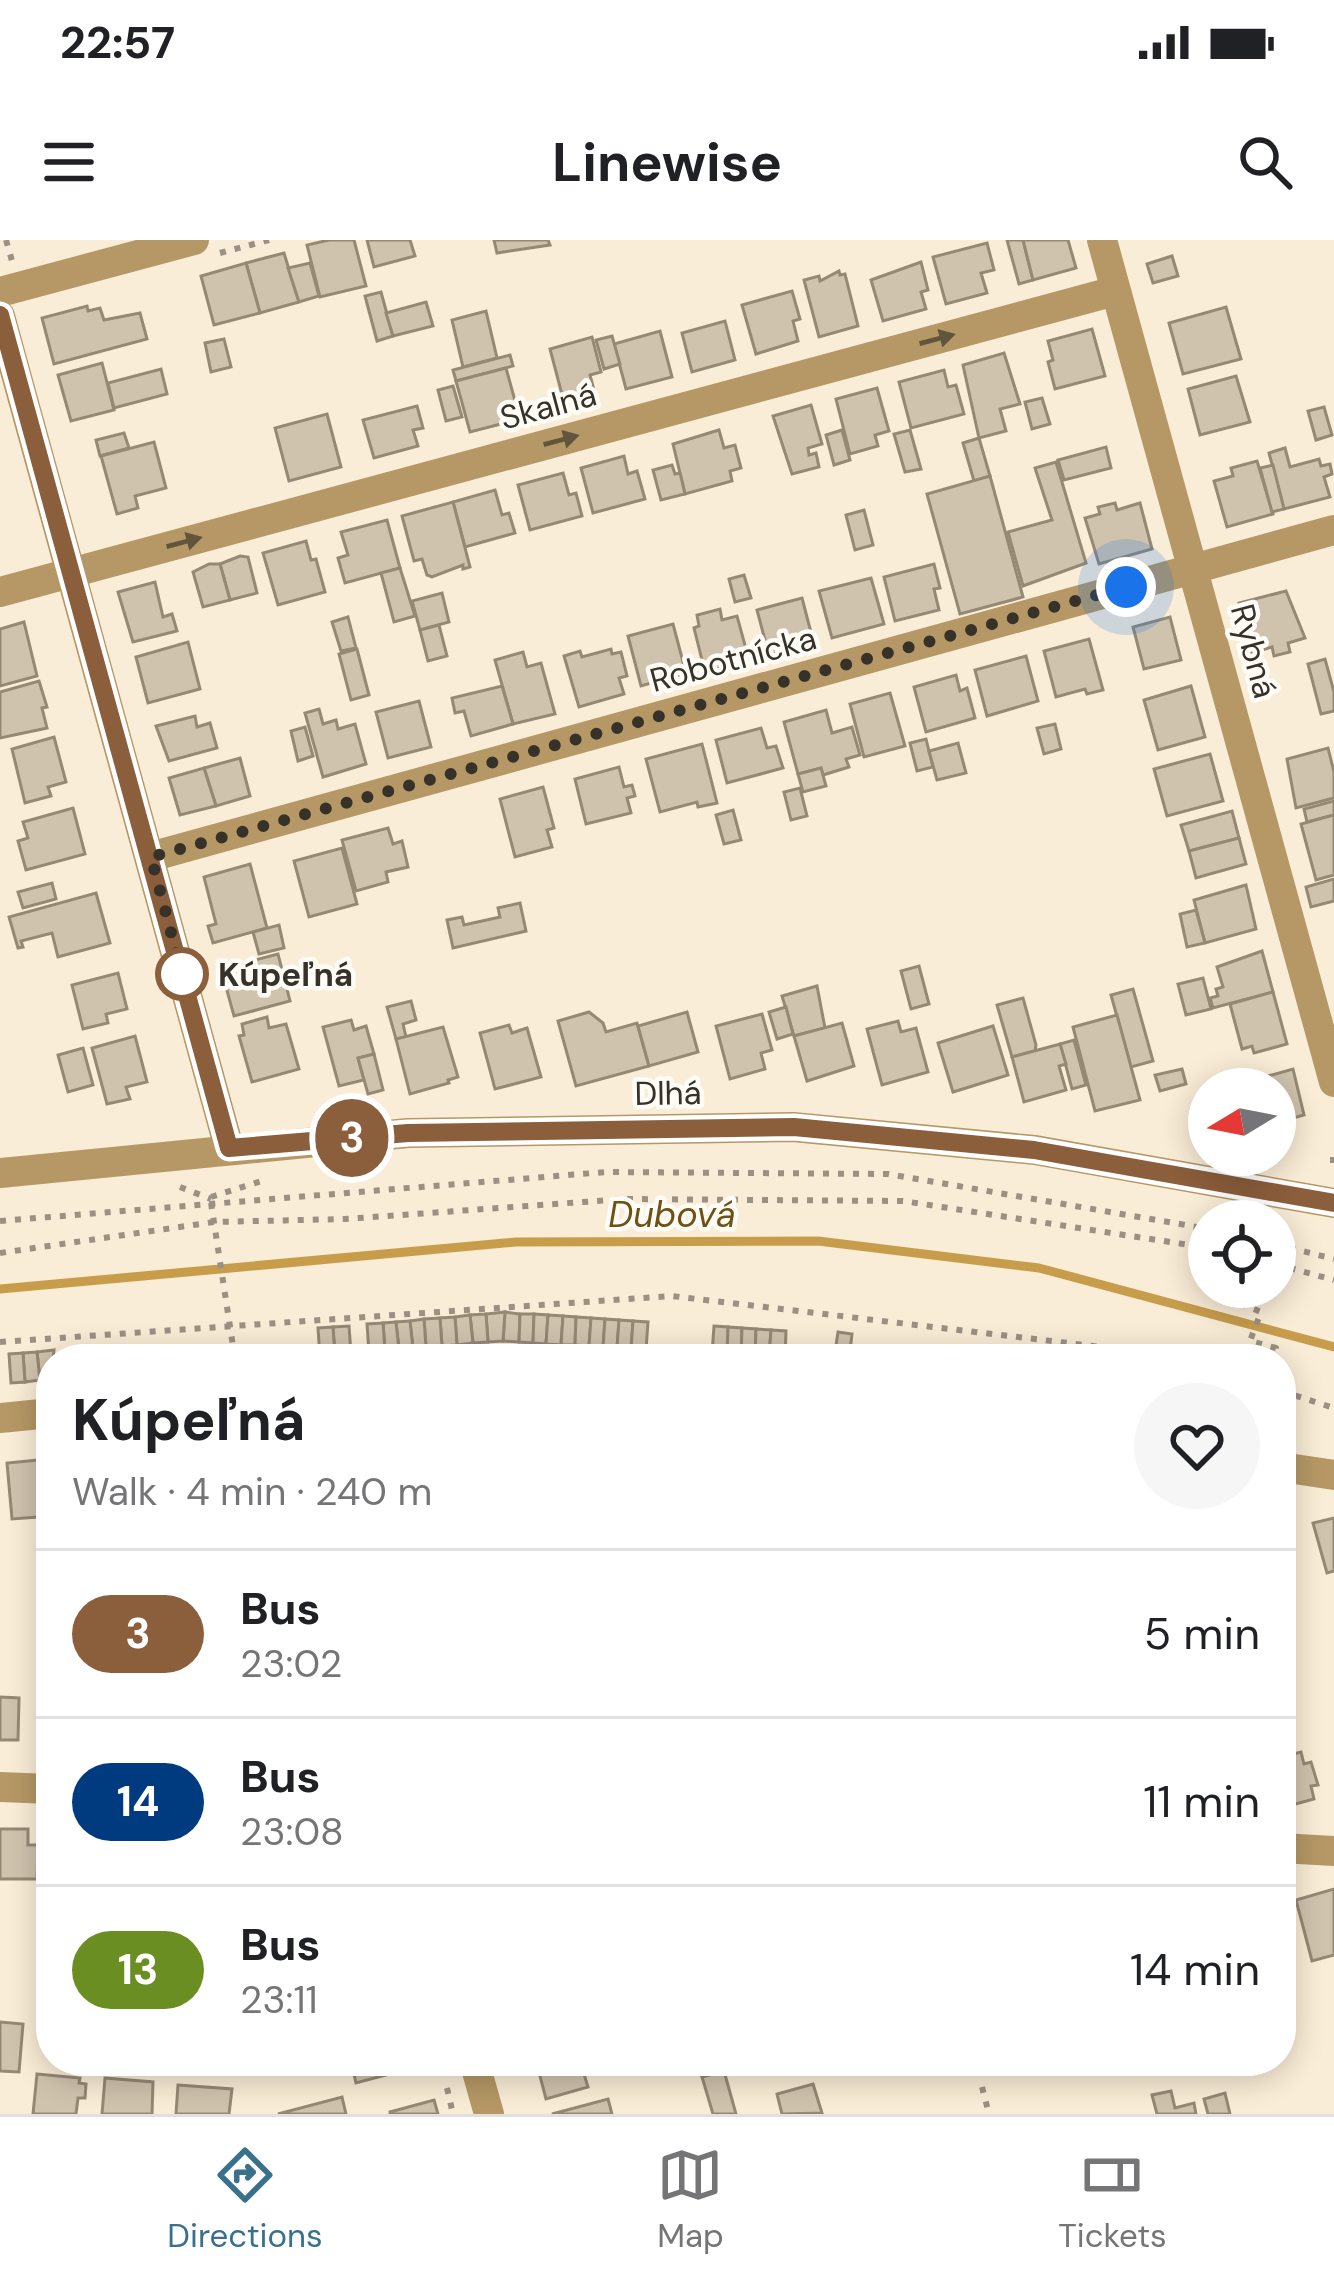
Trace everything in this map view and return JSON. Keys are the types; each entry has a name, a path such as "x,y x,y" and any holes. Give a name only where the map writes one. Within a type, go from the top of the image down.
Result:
{"street":[{"path":"0,292 194,240"},
{"name":"Rybná","path":"1102,240 1333,1071"},
{"name":"Skalná","path":"0,592 1115,291"},
{"path":"0,316 229,1148"},
{"name":"Robotnícka","path":"151,857 1334,530"},
{"name":"Dlhá","path":"0,1173 408,1133 794,1127 1034,1150 1334,1203"},
{"path":"0,1418 36,1415"},
{"path":"1296,1469 1334,1475"},
{"path":"0,1787 36,1788"},
{"path":"1296,1849 1334,1851"},
{"path":"478,2076 489,2114"}],"path":[{"path":"211,1200 286,1172"},
{"path":"0,1221 211,1200 606,1172 887,1174 1188,1225"},
{"path":"0,1252 214,1222 345,1219 625,1199 904,1201 1188,1246"},
{"path":"211,1200 232,1344"},
{"path":"1296,1249 1334,1259"},
{"path":"1296,1270 1334,1280"},
{"path":"0,1342 672,1296 1076,1344"},
{"path":"1251,1308 1261,1312 1250,1341 1261,1344"},
{"path":"1296,1395 1334,1408"},
{"path":"982,2087 989,2114"}],"building":[{"path":"354,240 366,286 320,297 307,245"},
{"path":"367,240 410,240 415,256 374,267"},
{"path":"494,240 548,240 550,245 497,253"},
{"path":"1007,240 1023,240 1033,280 1019,284"},
{"path":"1023,240 1068,240 1076,268 1033,280"},
{"path":"987,243 994,270 981,273 987,293 946,304 933,257"},
{"path":"284,253 299,302 260,313 246,263"},
{"path":"1172,256 1178,276 1153,283 1147,264"},
{"path":"921,262 928,290 921,292 926,309 883,321 871,280"},
{"path":"246,263 260,313 214,325 201,276"},
{"path":"310,263 319,296 299,302 288,268"},
{"path":"839,271 845,274 858,326 819,337 804,280 819,276 820,281"},
{"path":"792,291 800,319 793,321 798,341 756,354 742,305"},
{"path":"381,292 393,336 377,341 365,296"},
{"path":"426,302 433,326 393,336 386,313"},
{"path":"87,306 88,311 100,308 104,320 140,313 147,339 54,364 42,318"},
{"path":"1226,307 1241,359 1183,374 1169,323"},
{"path":"486,311 497,358 463,367 452,320"},
{"path":"725,321 735,360 692,372 682,333"},
{"path":"1092,329 1105,376 1055,389 1048,341"},
{"path":"660,331 672,377 626,389 614,344"},
{"path":"612,336 620,364 604,369 596,340"},
{"path":"592,337 601,372 590,375 596,398 565,406 550,349"},
{"path":"224,339 231,367 211,372 205,343"},
{"path":"1004,353 1020,404 1000,409 1006,431 979,438 963,365"},
{"path":"510,355 513,366 456,381 453,370"},
{"path":"102,363 114,410 71,421 58,375"},
{"path":"506,368 520,419 470,432 456,381"},
{"path":"161,369 167,394 114,408 108,383"},
{"path":"944,370 948,387 956,385 964,414 911,428 899,382"},
{"path":"1236,376 1250,422 1200,435 1188,389"},
{"path":"453,386 462,417 446,421 438,390"},
{"path":"877,388 889,431 875,435 878,446 850,454 836,399"},
{"path":"1042,398 1050,424 1032,429 1025,402"},
{"path":"811,405 822,444 808,448 809,455 816,453 819,467 792,474 773,416"},
{"path":"417,406 423,428 413,430 418,446 374,458 363,420"},
{"path":"1324,407 1332,435 1316,440 1308,411"},
{"path":"327,414 341,467 289,481 275,428"},
{"path":"719,430 724,448 735,445 741,468 730,471 732,481 685,494 673,444"},
{"path":"842,430 850,460 834,465 826,435"},
{"path":"910,430 921,469 905,472 894,434"},
{"path":"124,433 129,448 100,456 96,440"},
{"path":"979,438 990,476 974,481 963,443"},
{"path":"154,442 166,488 135,496 138,508 117,514 101,456"},
{"path":"1106,447 1111,468 1064,480 1058,460"},
{"path":"1285,448 1290,467 1319,459 1321,466 1330,464 1332,474 1324,477 1330,497 1284,509 1269,453"},
{"path":"624,456 628,474 637,471 645,499 593,513 581,468"},
{"path":"1257,461 1273,514 1227,527 1214,481 1233,476 1231,468"},
{"path":"1056,462 1086,563 1023,586 1008,532 1052,520 1035,468"},
{"path":"672,465 675,474 680,473 685,494 661,500 653,470"},
{"path":"1273,465 1284,509 1272,512 1260,468"},
{"path":"563,473 569,495 576,493 582,516 530,530 518,485"},
{"path":"990,476 1023,597 960,614 927,494"},
{"path":"495,490 502,515 509,513 515,533 465,547 453,502"},
{"path":"453,502 470,567 463,569 463,565 432,577 422,559 414,561 402,516"},
{"path":"1115,503 1117,510 1140,503 1152,549 1099,564 1085,518 1100,514 1098,507"},
{"path":"864,510 873,545 855,550 846,515"},
{"path":"387,520 400,568 345,583 338,558 348,555 341,532"},
{"path":"306,541 325,592 278,605 263,553"},
{"path":"248,557 257,593 230,600 220,564"},
{"path":"220,564 230,600 203,607 193,572"},
{"path":"934,564 939,610 895,621 884,577"},
{"path":"400,568 415,616 394,622 381,573"},
{"path":"744,575 751,598 735,602 729,579"},
{"path":"871,578 884,624 832,638 819,591"},
{"path":"155,582 163,617 172,614 177,631 133,642 118,592"},
{"path":"1286,591 1305,638 1288,643 1290,652 1274,656 1272,647 1252,653 1239,603"},
{"path":"442,593 449,622 420,630 412,601"},
{"path":"802,598 814,644 769,655 757,610"},
{"path":"720,609 722,620 737,616 749,660 705,672 694,628 699,626 697,615"},
{"path":"348,617 356,648 341,651 332,622"},
{"path":"1170,617 1181,660 1144,669 1133,627"},
{"path":"24,622 37,676 0,686 0,629"},
{"path":"673,624 686,673 641,686 628,636"},
{"path":"439,625 447,656 428,661 420,630"},
{"path":"1089,639 1103,690 1087,694 1085,689 1056,697 1044,651"},
{"path":"188,642 200,689 148,703 136,657"},
{"path":"357,649 369,695 351,700 339,654"},
{"path":"611,649 612,654 621,652 627,676 619,678 624,694 579,707 564,656 580,651 582,657"},
{"path":"523,652 527,667 541,663 555,714 513,724 495,660"},
{"path":"1026,656 1038,701 987,716 975,670"},
{"path":"1325,659 1334,711 1321,714 1308,664"},
{"path":"956,675 960,691 967,688 975,718 926,732 914,687"},
{"path":"39,681 47,728 0,738 0,692"},
{"path":"502,686 513,724 471,736 464,711 455,713 452,698"},
{"path":"1191,686 1205,737 1158,750 1144,700"},
{"path":"890,693 905,746 864,757 850,704"},
{"path":"419,701 431,747 388,758 376,712"},
{"path":"319,709 323,724 336,720 338,729 355,724 366,764 323,777 305,713"},
{"path":"826,710 832,733 852,727 860,755 846,759 849,767 823,775 821,768 798,774 784,722"},
{"path":"195,716 197,727 210,723 217,748 169,761 156,726"},
{"path":"1055,724 1061,749 1044,754 1037,728"},
{"path":"305,727 313,756 298,761 291,731"},
{"path":"761,728 767,748 776,746 783,768 727,783 716,740"},
{"path":"54,737 66,782 48,787 51,796 25,803 12,749"},
{"path":"926,739 933,767 917,771 910,743"},
{"path":"958,743 966,773 937,780 929,751"},
{"path":"702,744 717,803 698,807 697,802 660,812 646,759"},
{"path":"1328,748 1334,798 1296,808 1287,759"},
{"path":"1210,754 1223,801 1167,816 1154,769"},
{"path":"240,758 250,796 216,806 204,768"},
{"path":"619,767 624,787 632,785 635,796 627,798 631,813 586,824 575,779"},
{"path":"204,768 216,806 180,815 169,778"},
{"path":"821,768 826,786 803,792 798,774"},
{"path":"543,787 554,828 547,830 552,847 515,857 500,799"},
{"path":"800,788 807,816 791,820 784,792"},
{"path":"1334,801 1334,815 1307,822 1304,809"},
{"path":"73,808 85,854 26,870 18,841 28,838 23,822"},
{"path":"733,810 741,840 724,844 716,815"},
{"path":"1232,811 1239,838 1189,851 1181,825"},
{"path":"1334,815 1334,875 1316,880 1301,824"},
{"path":"388,828 393,844 402,841 408,867 386,872 388,882 356,891 342,840"},
{"path":"1239,838 1246,864 1196,878 1189,851"},
{"path":"342,848 357,904 309,917 294,861"},
{"path":"250,864 267,928 213,943 208,926 216,924 204,877"},
{"path":"1334,879 1334,901 1311,907 1306,887"},
{"path":"52,883 56,899 23,908 18,892"},
{"path":"1246,885 1256,929 1205,943 1194,900"},
{"path":"96,893 110,943 58,957 52,933 21,941 23,947 18,948 9,917"},
{"path":"520,903 526,931 453,948 447,920 462,917 464,925 500,917 498,908"},
{"path":"1196,910 1205,943 1187,947 1180,914"},
{"path":"279,925 284,948 259,954 253,932"},
{"path":"1262,951 1273,992 1213,1008 1210,998 1218,996 1216,989 1223,987 1217,967"},
{"path":"278,954 290,1001 234,1016 221,969"},
{"path":"919,966 929,1004 911,1009 901,971"},
{"path":"118,973 127,1009 106,1014 108,1023 83,1029 72,985"},
{"path":"1203,978 1211,1009 1186,1015 1178,984"},
{"path":"817,986 825,1028 794,1036 782,996"},
{"path":"1133,989 1153,1061 1131,1067 1111,995"},
{"path":"1273,992 1287,1044 1254,1053 1252,1046 1242,1049 1230,1004"},
{"path":"1023,998 1035,1051 1012,1057 997,1005"},
{"path":"411,1001 416,1020 403,1024 406,1037 396,1039 387,1007"},
{"path":"786,1007 793,1034 777,1039 769,1012"},
{"path":"589,1012 606,1032 637,1023 649,1066 576,1086 558,1021"},
{"path":"687,1012 698,1052 649,1066 638,1026"},
{"path":"762,1014 772,1050 761,1053 765,1069 730,1079 716,1026"},
{"path":"1117,1015 1140,1100 1095,1111 1073,1027"},
{"path":"267,1017 269,1028 286,1024 299,1069 252,1082 239,1036 244,1035 242,1024"},
{"path":"351,1020 354,1030 366,1026 374,1054 358,1058 364,1080 339,1086 323,1027"},
{"path":"898,1021 901,1032 916,1028 928,1072 882,1085 867,1029"},
{"path":"842,1023 854,1066 807,1081 794,1036"},
{"path":"509,1025 512,1033 527,1028 541,1077 495,1089 480,1033"},
{"path":"993,1026 1008,1075 953,1092 938,1043"},
{"path":"443,1027 458,1077 410,1094 396,1039"},
{"path":"135,1036 147,1082 126,1087 130,1099 107,1104 92,1048"},
{"path":"1074,1040 1086,1085 1072,1089 1060,1044"},
{"path":"1060,1044 1066,1064 1059,1066 1066,1090 1024,1102 1012,1057"},
{"path":"83,1048 93,1085 68,1092 58,1055"},
{"path":"374,1054 383,1090 368,1094 358,1058"},
{"path":"1182,1069 1186,1084 1160,1091 1155,1075"},
{"path":"1296,1082 1304,1115 1296,1117"},
{"path":"505,1312 520,1314 519,1342 503,1341"},
{"path":"505,1312 503,1341 488,1342 486,1314"},
{"path":"486,1314 488,1342 473,1343 470,1315"},
{"path":"520,1314 534,1314 533,1343 519,1342"},
{"path":"534,1314 548,1315 546,1344 533,1343"},
{"path":"470,1315 473,1343 457,1344 455,1317"},
{"path":"548,1315 563,1316 561,1344 546,1344"},
{"path":"563,1316 576,1317 575,1344 561,1344"},
{"path":"455,1317 457,1344 442,1344 440,1318"},
{"path":"576,1317 591,1318 589,1344 575,1344"},
{"path":"440,1318 442,1344 426,1344 424,1319"},
{"path":"591,1318 605,1319 603,1344 589,1344"},
{"path":"424,1319 426,1344 412,1344 410,1321"},
{"path":"605,1319 619,1320 617,1344 603,1344"},
{"path":"619,1320 633,1321 631,1344 617,1344"},
{"path":"410,1321 412,1344 398,1344 396,1322"},
{"path":"633,1321 648,1322 646,1344 631,1344"},
{"path":"396,1322 398,1344 384,1344 383,1323"},
{"path":"383,1323 384,1344 368,1344 367,1324"},
{"path":"349,1326 350,1344 334,1344 333,1327"},
{"path":"714,1326 728,1327 727,1344 713,1344"},
{"path":"333,1327 334,1344 319,1344 318,1328"},
{"path":"728,1327 742,1328 741,1344 727,1344"},
{"path":"742,1328 756,1329 755,1344 741,1344"},
{"path":"756,1329 771,1330 770,1344 755,1344"},
{"path":"771,1330 786,1331 786,1344 770,1344"},
{"path":"838,1332 852,1334 851,1344 836,1344"},
{"path":"36,1352 36,1381 25,1382 23,1353"},
{"path":"23,1353 25,1382 11,1383 9,1354"},
{"path":"36,1460 36,1517 12,1519 7,1463"},
{"path":"1334,1518 1334,1571 1327,1573 1313,1523"},
{"path":"0,1697 19,1698 18,1740 0,1740"},
{"path":"1301,1752 1304,1764 1311,1762 1318,1785 1311,1786 1314,1799 1296,1804 1296,1753"},
{"path":"0,1829 28,1829 28,1845 36,1845 36,1879 0,1879"},
{"path":"1334,1889 1334,1955 1312,1961 1296,1900"},
{"path":"0,2022 23,2024 19,2072 0,2071"},
{"path":"37,2076 80,2078 79,2083 86,2084 76,2114 33,2114"},
{"path":"354,2076 382,2076 356,2083"},
{"path":"540,2076 585,2076 588,2087 546,2099"},
{"path":"725,2076 736,2114 713,2114 702,2077"},
{"path":"105,2078 153,2082 152,2114 102,2114"},
{"path":"813,2084 822,2113 782,2114 777,2094"},
{"path":"178,2085 232,2089 229,2114 176,2114"},
{"path":"1171,2091 1175,2108 1194,2103 1196,2114 1157,2114 1152,2095"},
{"path":"1225,2093 1230,2114 1208,2114 1204,2099"},
{"path":"342,2097 346,2114 278,2114"},
{"path":"608,2099 612,2114 552,2114"},
{"path":"434,2100 438,2114 390,2114 390,2112"}],"waterway":[{"name":"Dubová","path":"0,1289 516,1242 818,1241 1039,1268 1334,1347"}],"bus line":[{"name":"3","path":"0,315 229,1148 408,1133 794,1127 1034,1150 1334,1203"}],"place":[{"name":"Kúpeľná","path":"182,974"}],"route":[{"path":"182,974 151,857 1126,587"}]}
